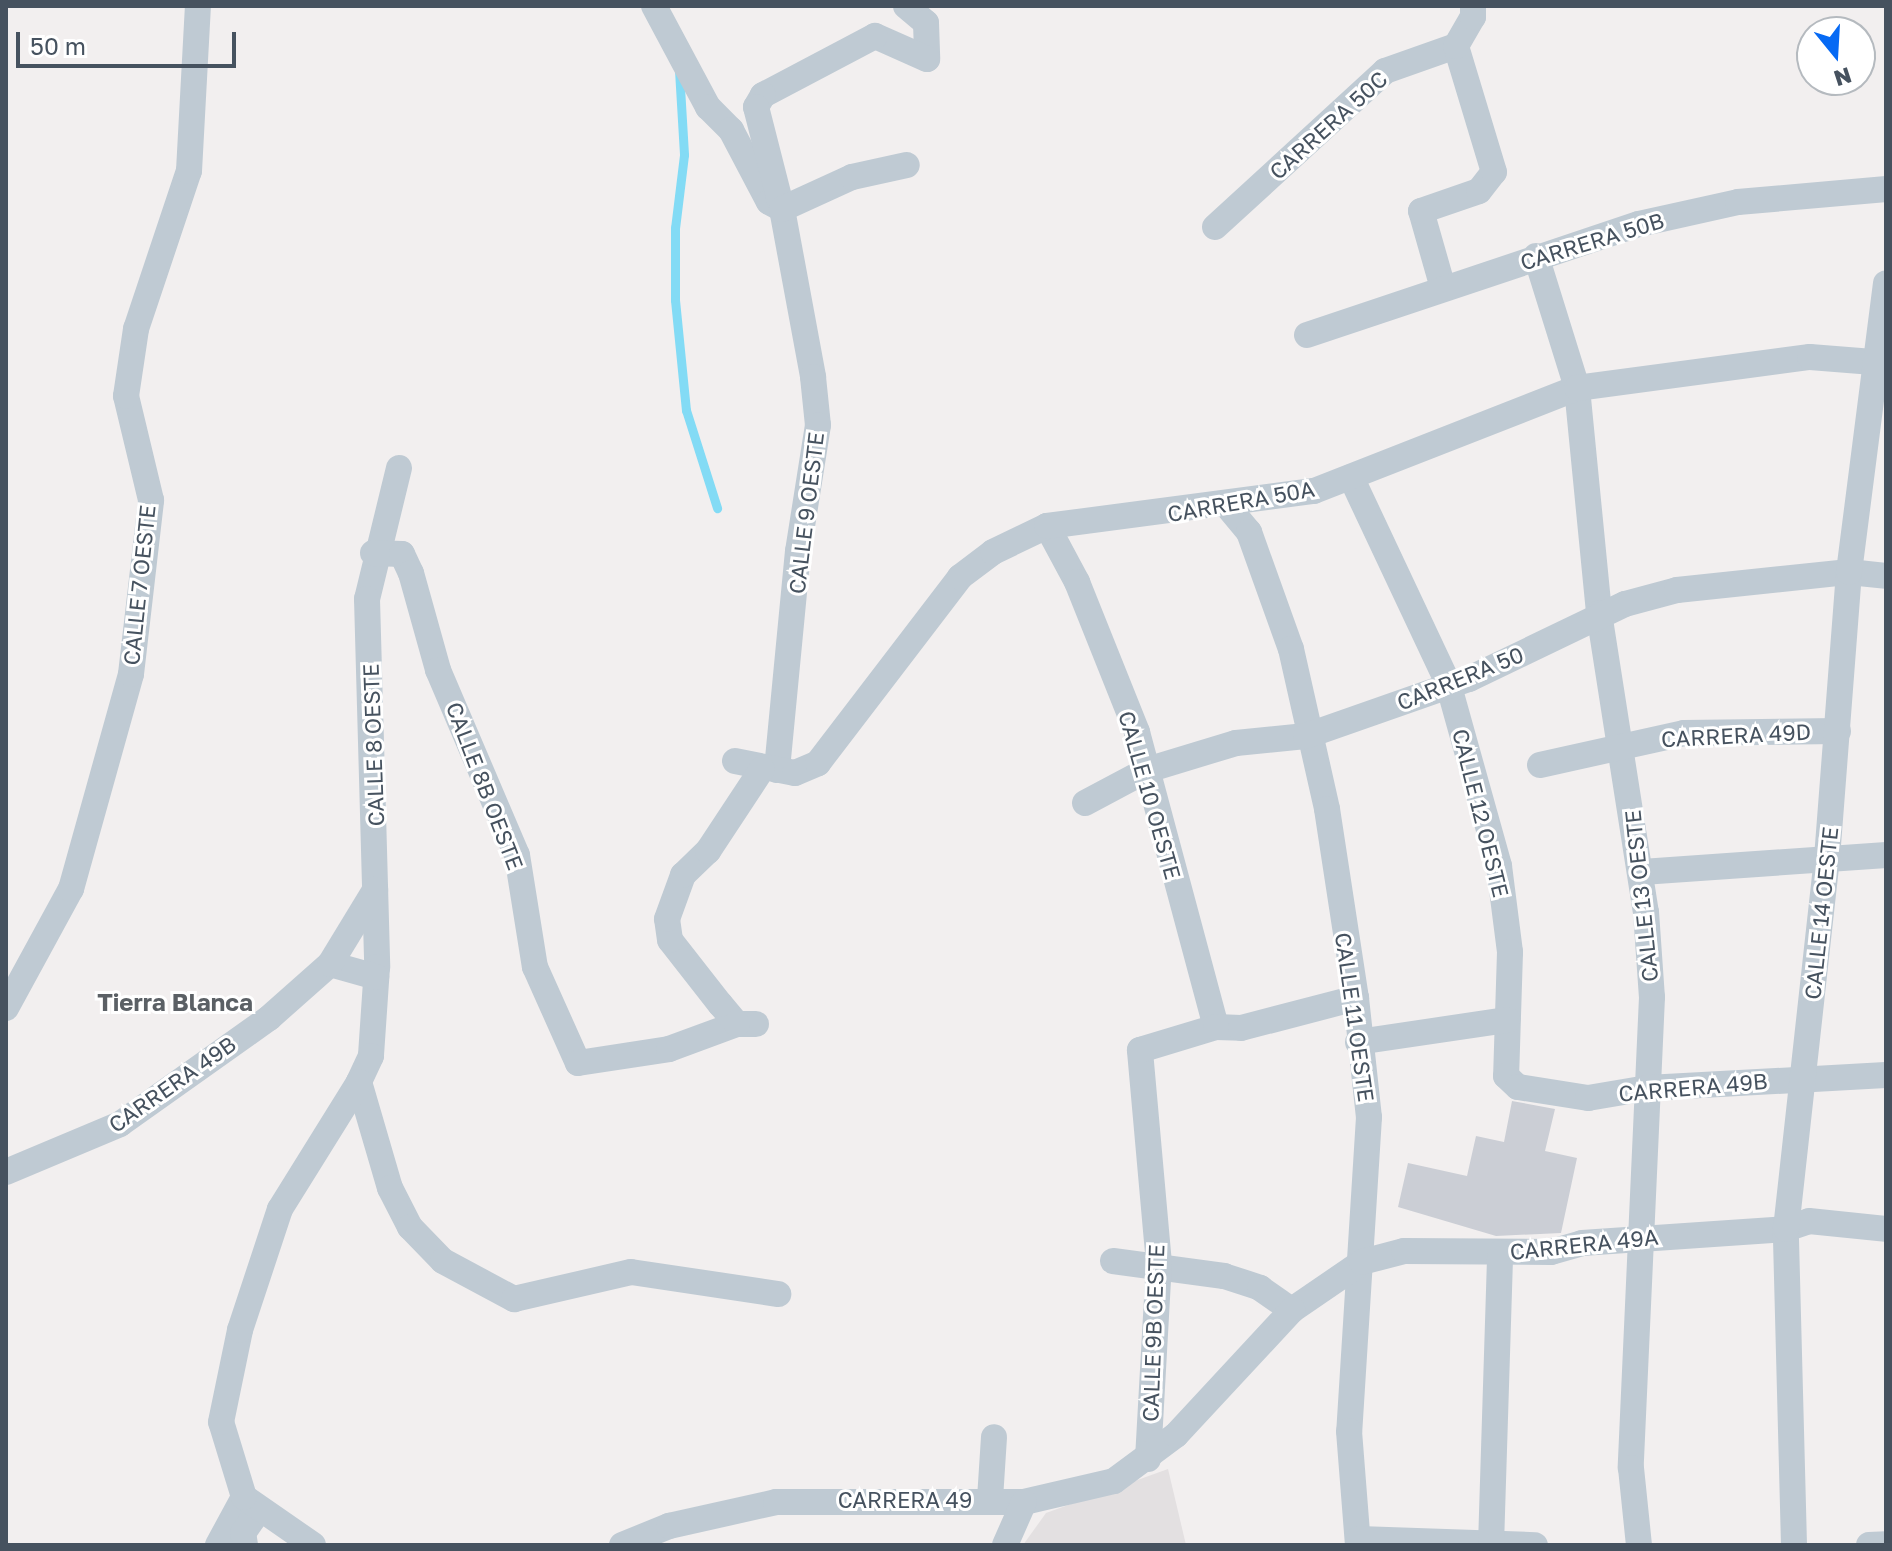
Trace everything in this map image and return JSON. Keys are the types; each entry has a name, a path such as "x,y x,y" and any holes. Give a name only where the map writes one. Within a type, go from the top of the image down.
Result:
{"street":[{"name":"CALLE 7 OESTE","path":"6,1008 71,889 131,674 151,500 126,396 136,329 189,171 198,6"},
{"path":"654,6 708,107 731,130 769,202 782,209 852,177 907,165"},
{"name":"CALLE 9 OESTE","path":"769,769 818,425 782,209 756,107 763,95 875,36 927,59 926,23 906,6"},
{"path":"1443,288 1421,211 1491,182 1494,172 1483,126 1456,46 1473,17 1473,6"},
{"name":"CARRERA 50C","path":"1215,227 1385,71 1456,46"},
{"name":"CARRERA 50B","path":"1307,335 1536,256 1738,202 1886,189"},
{"name":"CALLE 13 OESTE","path":"1536,256 1577,388 1599,613 1642,872 1652,997 1631,1468 1639,1545"},
{"name":"CALLE 14 OESTE","path":"1794,1545 1786,1229 1827,858 1849,572 1880,363 1886,283"},
{"name":"CARRERA 50A","path":"735,761 795,773 818,763 960,577 993,552 1047,526 1228,507 1351,477 1577,388 1781,359 1880,363"},
{"name":"CALLE 8 OESTE","path":"359,1082 371,1056 376,977 367,599 373,553 399,468"},
{"name":"CALLE 12 OESTE","path":"1351,477 1448,683 1480,776 1499,866 1510,952 1506,1076"},
{"name":"CALLE 11 OESTE","path":"1228,507 1249,532 1276,604 1306,736 1327,809 1356,998 1358,1042 1369,1117 1349,1431 1359,1542"},
{"name":"CALLE 10 OESTE","path":"1047,526 1077,582 1147,770 1216,1027"},
{"name":"CALLE 8B OESTE","path":"373,553 402,554 438,670 517,855 535,967 578,1063 669,1049 747,1024 670,940 667,919 683,875 708,851 769,769"},
{"name":"CARRERA 50","path":"1085,803 1147,770 1236,743 1306,736 1513,660 1599,613 1677,590 1849,572 1886,576"},
{"name":"CARRERA 49D","path":"1540,765 1684,733 1838,731"},
{"path":"1642,872 1886,855"},
{"name":"CARRERA 49B","path":"6,1172 120,1124 269,1018 330,964 375,890"},
{"path":"330,964 376,977"},
{"path":"1216,1027 1241,1028 1356,998"},
{"path":"1358,1042 1507,1020"},
{"name":"CALLE 9B OESTE","path":"1148,1459 1159,1264 1146,1094 1137,1065 1140,1050 1216,1027"},
{"name":"CARRERA 49B","path":"1506,1076 1518,1087 1588,1098 1647,1088 1886,1075"},
{"path":"359,1082 390,1188 410,1227 443,1261 482,1286 514,1299 631,1272 778,1294"},
{"path":"313,1545 252,1503 230,1468 221,1422 240,1330 280,1209 359,1082"},
{"name":"CARRERA 49A","path":"1176,1435 1292,1310 1362,1262 1404,1251 1500,1253 1642,1236 1786,1229 1809,1221 1886,1229"},
{"path":"1490,1542 1500,1253"},
{"path":"1113,1261 1159,1264 1260,1288 1292,1310"},
{"name":"CARRERA 49","path":"622,1545 669,1526 776,1502 990,1499 1024,1502 1114,1481 1148,1459 1176,1435"},
{"path":"990,1499 994,1437"},
{"path":"1005,1545 1024,1502"},
{"path":"218,1545 252,1503"},
{"path":"245,1545 243,1533 252,1503"},
{"path":"1359,1542 1535,1545"},
{"path":"1869,1545 1886,1544"}],"shaded area":[{"path":"1168,1469 1186,1545 1023,1545 1046,1513"}],"building":[{"path":"1512,1101 1555,1109 1545,1151 1577,1158 1561,1233 1496,1236 1398,1207 1408,1163 1467,1176 1476,1136 1504,1142"}],"waterway":[{"path":"679,70 684,155 675,228 675,300 686,410 717,508"}],"district":[{"name":"Tierra Blanca","path":"175,1002"}]}
